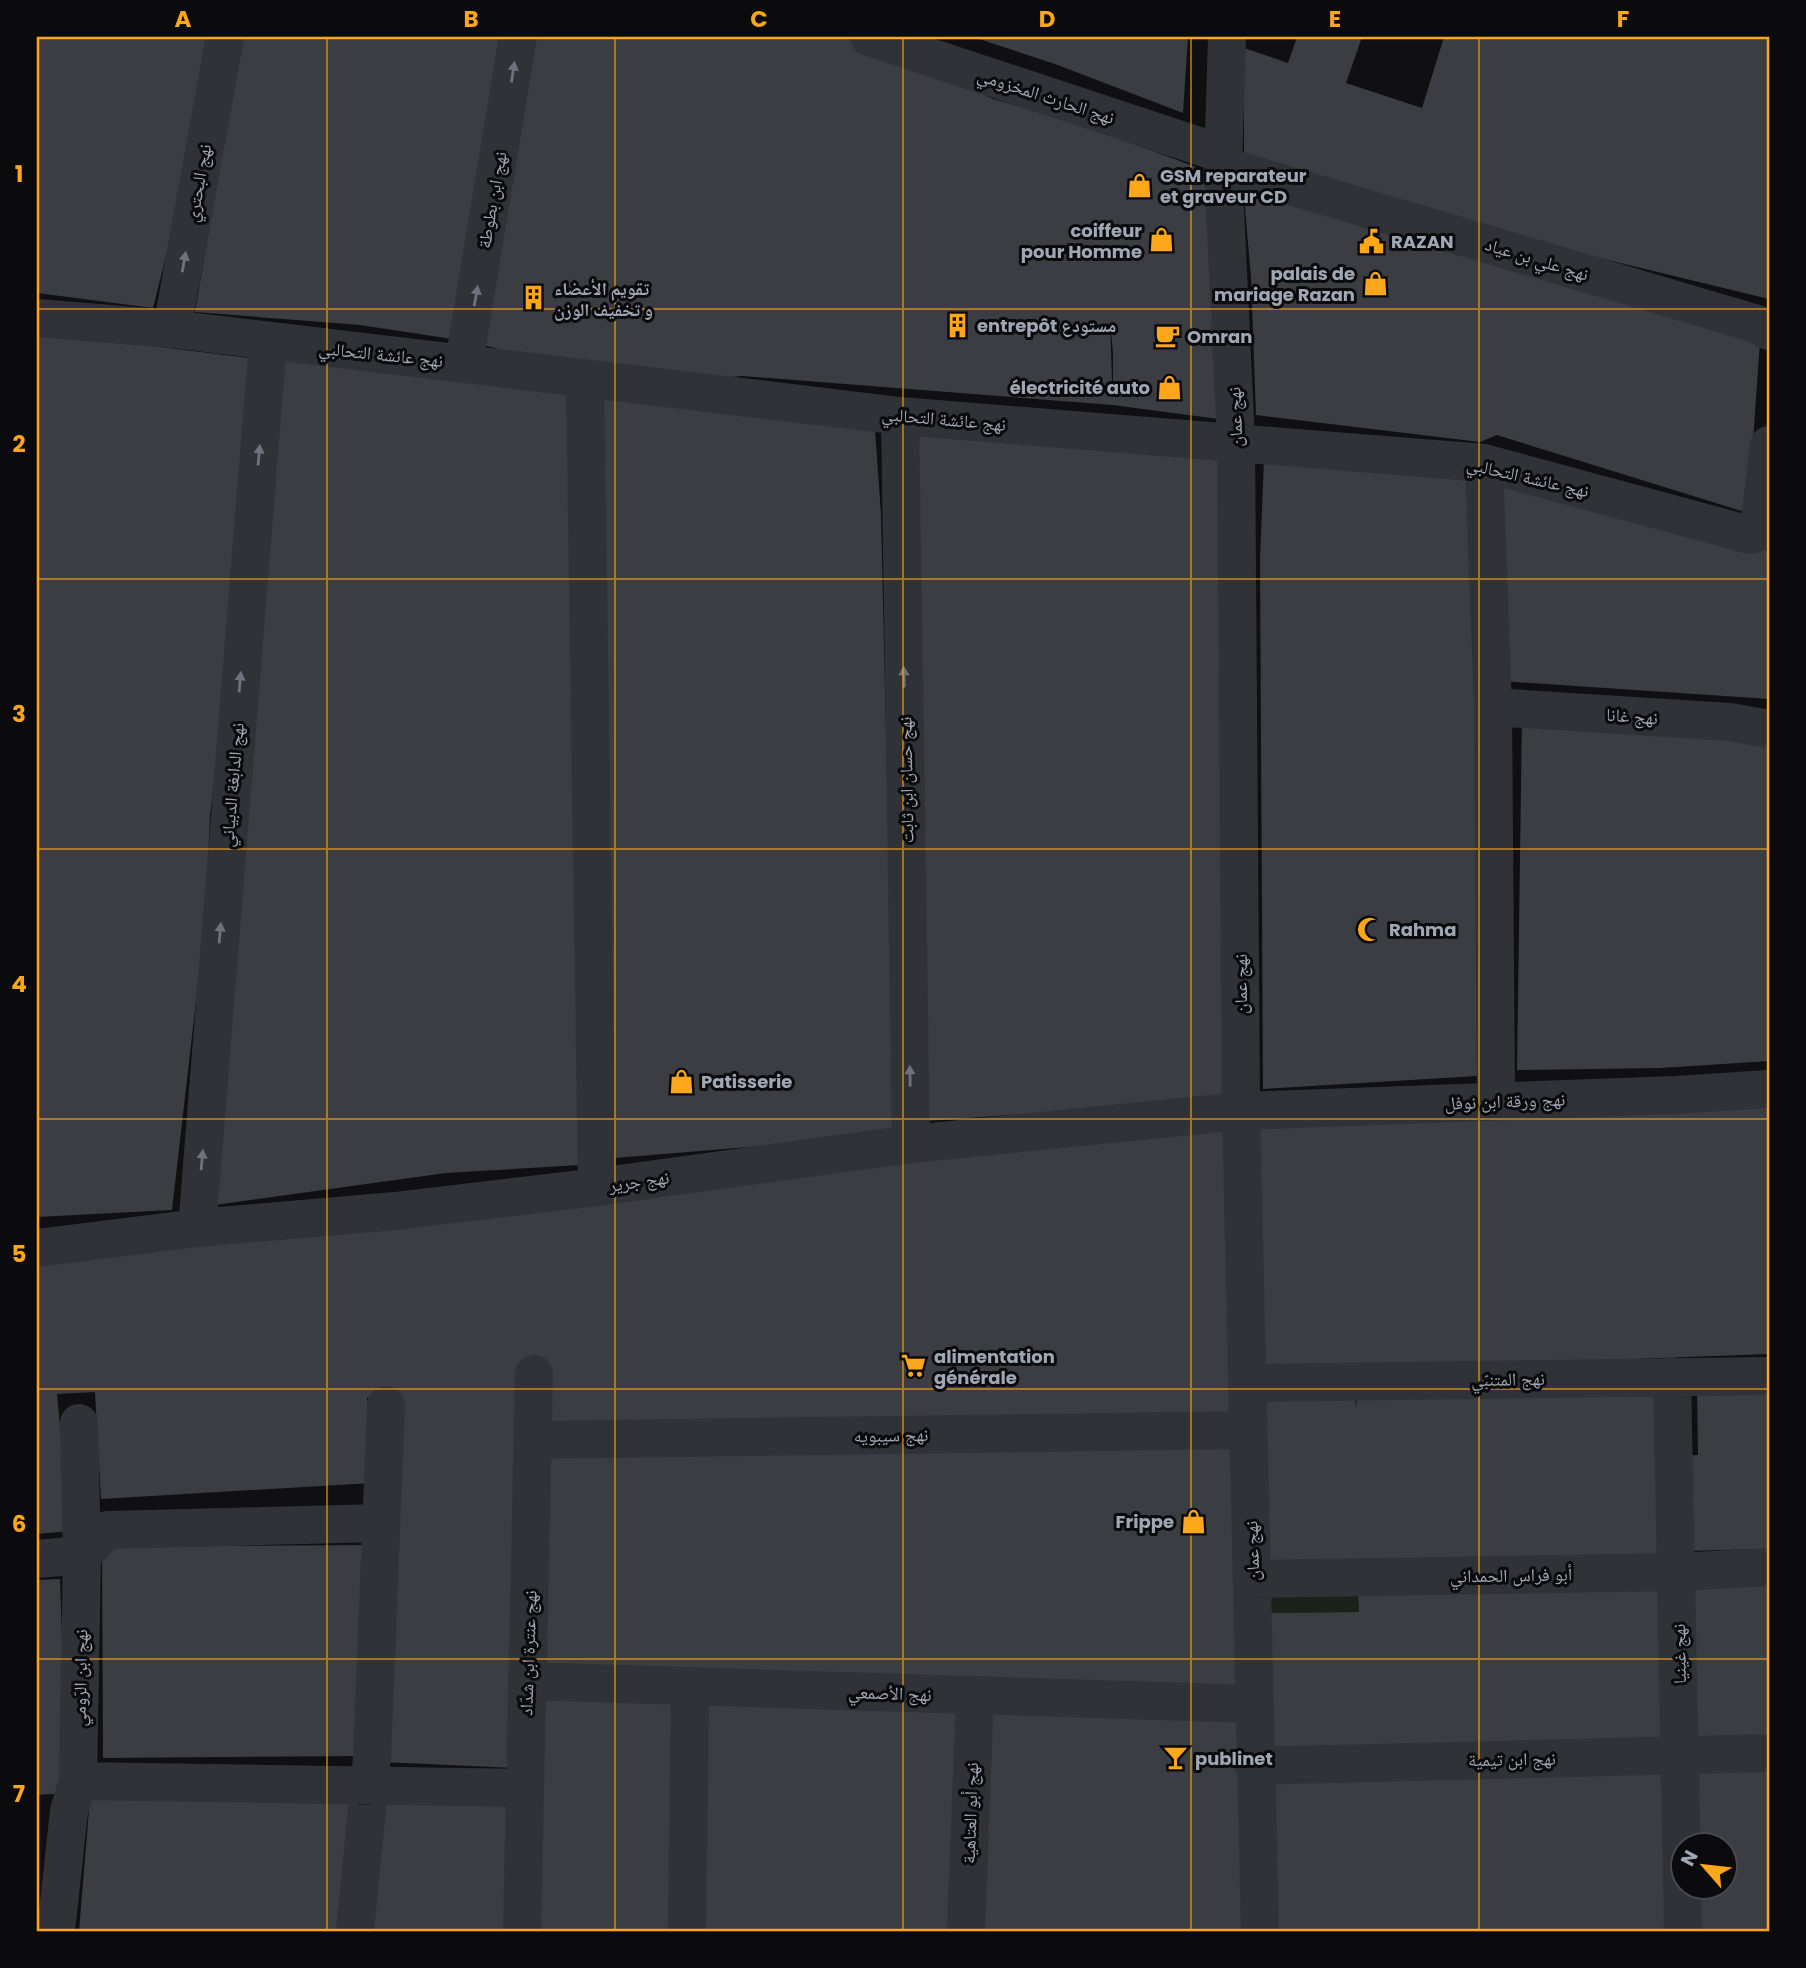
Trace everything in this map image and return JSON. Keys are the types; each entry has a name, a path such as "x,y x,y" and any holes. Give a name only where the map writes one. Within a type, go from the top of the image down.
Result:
{"street":[{"name":"نهج البحتري","path":"172,329 225,37"},
{"name":"نهج ابن بطوطة","path":"464,363 519,37"},
{"name":"نهج الحارث المخزومي","path":"869,37 1223,160"},
{"name":"نهج عمان","path":"1227,37 1223,160 1236,441 1241,1111 1247,1430 1253,1579 1254,1766 1260,1931"},
{"name":"نهج علي بن عياد","path":"1223,160 1757,324 1769,331"},
{"name":"نهج عائشة التحالبي","path":"37,318 172,329 900,416 1484,463 1750,535 1755,534 1759,528 1769,445"},
{"name":"نهج الدابغة الدبياني","path":"197,1228 268,342"},
{"path":"585,380 597,1187"},
{"name":"نهج حسان ابن ثابت","path":"900,416 911,1144"},
{"path":"1484,463 1493,707 1496,1100"},
{"name":"نهج غانا","path":"1493,707 1730,722 1769,729"},
{"name":"نهج ورقة ابن نوفل","path":"1241,1111 1676,1095 1769,1088"},
{"name":"نهج جرير","path":"37,1248 197,1228 395,1211 597,1187 911,1144 1241,1111"},
{"name":"نهج عنترة ابن شدّاد","path":"522,1931 535,1440 534,1374"},
{"name":"نهج غينيا","path":"1672,1376 1683,1931"},
{"name":"نهج المتنبّي","path":"1248,1383 1769,1376"},
{"path":"355,1931 369,1786 386,1405"},
{"name":"نهج ابن الرّومي","path":"55,1931 61,1801 82,1555 79,1423"},
{"name":"نهج سيبويه","path":"535,1440 1247,1430"},
{"path":"37,1559 82,1555 107,1530 380,1522"},
{"name":"أبو فراس الحمداني","path":"1253,1579 1677,1572 1769,1567"},
{"name":"نهج الأصمعي","path":"527,1681 1253,1704"},
{"path":"687,1931 690,1686"},
{"name":"نهج أبو العتاهية","path":"966,1931 975,1695"},
{"name":"نهج ابن تيمية","path":"1254,1766 1769,1753"},
{"path":"61,1801 369,1786 524,1788"}],"shaded area":[{"path":"1265,1586 1358,1586 1359,1612 1267,1613"}],"building":[{"path":"37,37 211,37 187,172 153,308 37,293"},
{"path":"242,37 505,37 452,339 360,325 195,312"},
{"path":"537,37 842,37 925,67 993,99 1069,120 1215,174 1226,420 1113,405 742,376 681,381 571,369 480,344","holes":["1110,321 1113,353 1112,381"]},
{"path":"973,37 1188,37 1183,113 1055,64"},
{"path":"1297,37 1362,37 1346,83 1422,108 1444,37 1769,37 1769,299 1513,237 1244,161 1244,48 1288,63"},
{"path":"1243,186 1760,341 1748,513 1497,435 1480,442 1256,415 1251,277"},
{"path":"37,332 250,358 221,730 210,815 205,923 172,1210 37,1217"},
{"path":"281,354 574,385 580,1165 446,1173 215,1205"},
{"path":"597,385 874,416 881,514 895,1135 615,1158"},
{"path":"918,423 1220,443 1226,1100 926,1121"},
{"path":"1264,459 1476,467 1477,1076 1263,1089 1260,560"},
{"path":"1498,482 1769,551 1769,699 1500,681"},
{"path":"1522,716 1769,730 1769,1061 1661,1068 1517,1070"},
{"path":"1769,1096 1769,1354 1252,1373 1251,1118"},
{"path":"1237,1121 1239,1423 538,1433 516,1768 381,1762 395,1396 367,1398 372,1483 101,1499 95,1392 57,1394 70,1531 37,1534 37,1258"},
{"path":"1769,1386 1769,1549 1681,1551 1680,1456 1698,1455 1697,1388"},
{"path":"1355,1388 1356,1409 1357,1397 1658,1390 1661,1556 1260,1572 1252,1389"},
{"path":"1242,1433 1248,1698 533,1673 537,1446"},
{"path":"368,1545 369,1756 103,1758 102,1547"},
{"path":"1769,1577 1769,1741 1695,1745 1689,1579"},
{"path":"60,1579 67,1793 37,1795 37,1580"},
{"path":"1665,1586 1668,1741 1269,1749 1267,1613 1359,1612 1358,1592"},
{"path":"538,1693 679,1695 674,1931 533,1931"},
{"path":"700,1697 965,1704 956,1931 694,1931"},
{"path":"981,1709 1244,1711 1252,1931 976,1931"},
{"path":"1769,1764 1769,1929 1698,1931 1697,1902 1740,1902 1740,1832 1696,1832 1694,1766"},
{"path":"1667,1765 1673,1931 1268,1931 1262,1774"},
{"path":"91,1786 358,1801 349,1931 79,1931"},
{"path":"373,1795 514,1803 506,1931 365,1931"}],"place":[{"name":"GSM reparateur et graveur CD","path":"1140,185"},
{"name":"coiffeur pour Homme","path":"1162,240"},
{"name":"RAZAN","path":"1371,241"},
{"name":"palais de mariage Razan","path":"1375,283"},
{"name":"تقويم الأعضاء و تخفيف الوزن","path":"534,298"},
{"name":"entrepôt مستودع","path":"957,325"},
{"name":"Omran","path":"1167,336"},
{"name":"électricité auto","path":"1170,387"},
{"name":"Rahma","path":"1369,929"},
{"name":"Patisserie","path":"681,1081"},
{"name":"alimentation générale","path":"914,1366"},
{"name":"Frippe","path":"1194,1521"},
{"name":"publinet","path":"1175,1758"}]}
